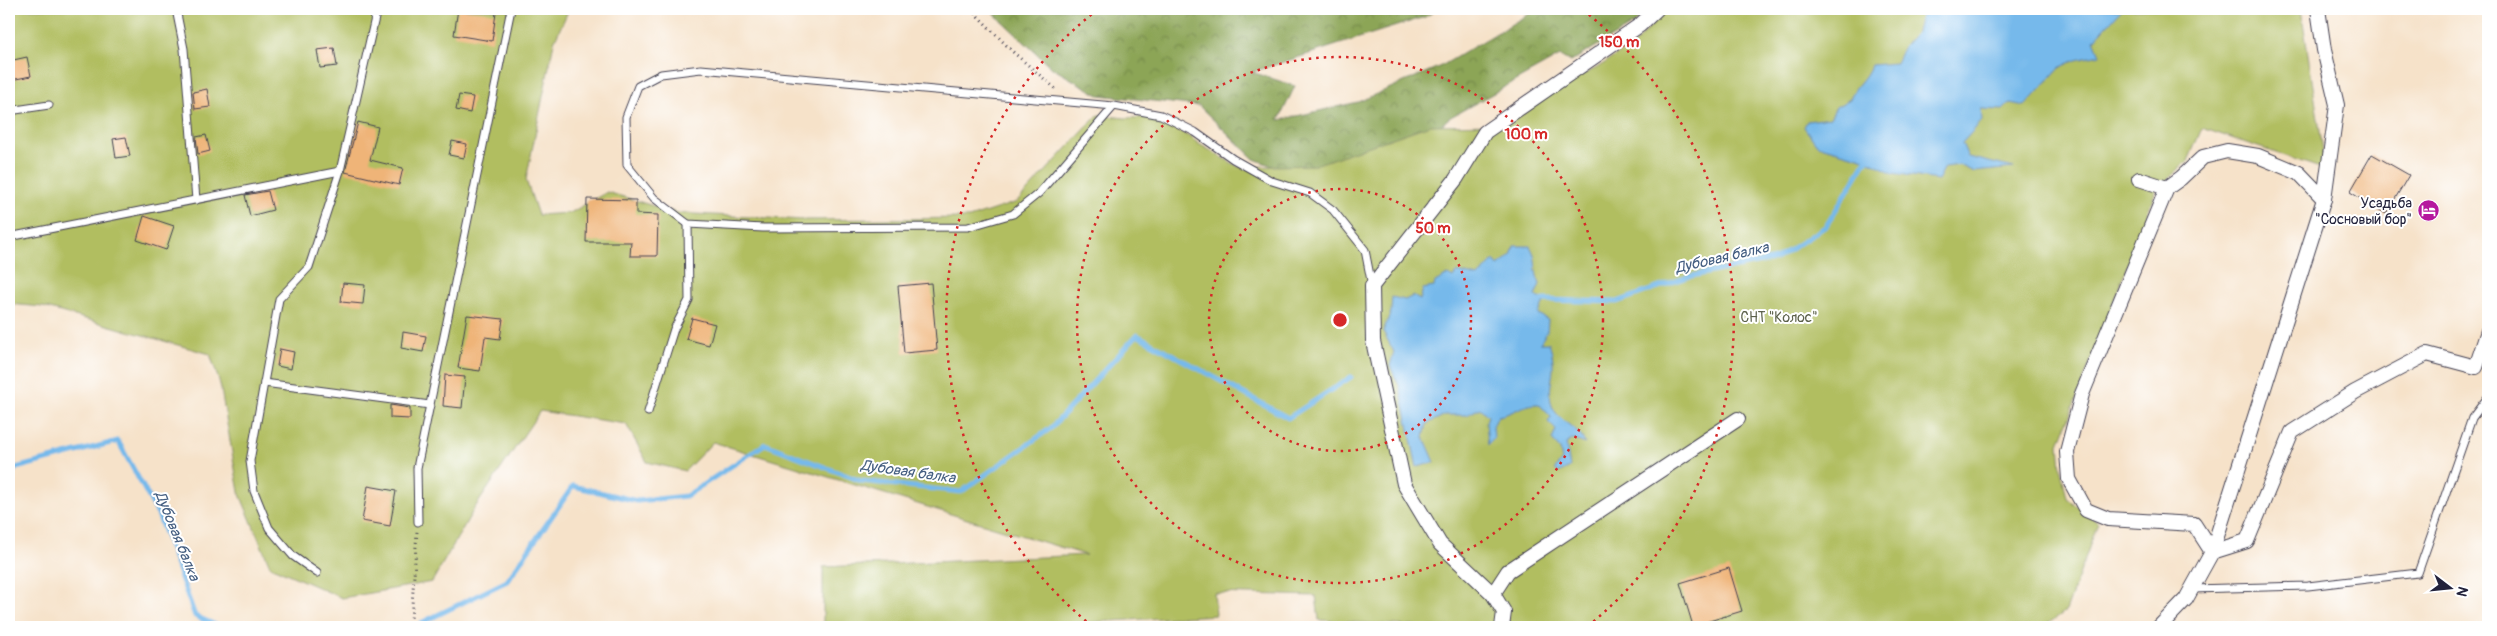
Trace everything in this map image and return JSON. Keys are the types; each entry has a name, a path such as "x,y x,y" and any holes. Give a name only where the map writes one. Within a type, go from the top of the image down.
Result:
{"street":[{"path":"1502,627 1504,612 1493,594 1440,544 1404,484 1373,341 1372,286 1456,179 1485,132 1640,25 1657,9"},
{"path":"2159,627 2186,599 2212,552 2324,199 2337,105 2324,50 2318,9"},
{"path":"2212,552 2194,524 2108,519 2086,510 2069,479 2067,452 2082,394 2167,188 2182,178 2203,157 2227,151 2258,156 2299,173 2324,199"},
{"path":"2139,179 2167,188"},
{"path":"2212,552 2247,541 2292,432 2354,392 2427,354 2476,367 2488,331"},
{"path":"1493,594 1508,571 1738,420"}],"lane":[{"path":"176,9 184,49 196,200"},
{"path":"317,573 293,556 269,528 254,491 250,461 278,299 309,267 340,171 377,9"},
{"path":"418,522 417,468 511,9"},
{"path":"1114,106 1039,193 1020,209 1013,214 968,227 763,228 688,224 654,198 626,165 626,117 638,86 661,74 701,69 1114,106 1161,115 1195,132 1233,159 1272,181 1310,193 1334,210 1364,250 1372,286"},
{"path":"9,111 49,105"},
{"path":"9,237 340,171"},
{"path":"648,412 674,329 689,300 688,224"},
{"path":"264,383 430,405"},
{"path":"2191,589 2308,586 2418,573 2472,418 2488,396"}],"path":[{"path":"971,9 1014,54 1073,103"},
{"path":"414,627 411,620 418,522"}],"green space":[{"name":"СНТ \"Колос\"","path":"9,9 569,9 554,42 526,180 538,215 570,213 607,192 677,213 804,220 969,218 1017,202 1098,115 1125,118 1153,117 1239,167 1315,165 1430,125 1502,124 1551,88 1595,69 1633,45 1667,9 2301,9 2326,170 2202,128 2188,161 2156,190 2059,444 2061,470 2067,498 2098,523 2066,611 2043,627 1782,627 1769,624 1612,627 1608,621 1510,627 1426,627 1319,620 1316,596 1214,593 1216,615 1008,627 823,627 823,567 1086,555 713,442 685,471 647,462 626,424 540,411 474,509 432,582 342,598 270,566 239,492 220,384 210,354 43,307 9,304"},
{"path":"989,9 1438,9 1425,17 1252,72 1295,86 1279,120 1358,102 1443,65 1537,9 1649,9 1634,24 1570,62 1560,56 1449,118 1418,146 1312,181 1254,159 1199,106 1099,95 1052,68"}],"water":[{"path":"1923,9 2122,9 2094,40 2100,55 2076,60 2059,68 2025,106 2010,103 2003,110 1981,109 1982,121 1962,143 1968,157 2014,168 1974,172 1959,165 1945,167 1938,180 1893,173 1865,159 1817,145 1804,127 1807,121 1830,118 1836,107 1850,99 1871,65 1896,63 1904,46 1917,32"},
{"path":"1514,246 1530,246 1533,251 1536,273 1540,284 1535,296 1545,300 1538,314 1548,320 1547,332 1540,343 1549,343 1552,355 1553,368 1550,395 1552,406 1559,417 1579,433 1585,444 1573,439 1566,444 1570,467 1558,473 1555,469 1562,460 1560,449 1552,440 1556,430 1548,422 1551,417 1539,404 1528,405 1498,416 1493,426 1494,437 1488,445 1486,422 1488,416 1480,408 1467,415 1445,415 1427,424 1424,437 1435,462 1417,467 1400,387 1390,366 1394,352 1383,331 1391,312 1392,297 1405,300 1413,296 1420,300 1423,289 1434,287 1435,282 1448,275 1453,278 1457,272 1478,277 1494,260 1498,266 1511,256"}],"building":[{"path":"458,9 496,13 492,41 454,35"},
{"path":"334,48 337,66 320,68 317,50"},
{"path":"27,57 31,76 11,80 9,61"},
{"path":"207,89 210,107 195,109 193,92"},
{"path":"459,95 473,97 470,113 456,110"},
{"path":"358,122 378,127 370,160 403,168 399,185 345,172"},
{"path":"206,135 210,151 198,154 196,137"},
{"path":"126,137 130,156 116,158 113,139"},
{"path":"452,141 467,144 464,158 449,155"},
{"path":"2372,154 2409,175 2386,214 2350,192"},
{"path":"268,191 273,210 250,216 245,195"},
{"path":"587,199 636,200 636,214 658,215 657,256 630,256 631,242 586,242"},
{"path":"144,216 174,226 166,250 137,240"},
{"path":"343,283 365,285 363,304 341,302"},
{"path":"931,283 937,350 904,353 898,286"},
{"path":"467,315 503,319 500,339 485,337 480,371 458,368"},
{"path":"692,318 715,324 709,345 686,339"},
{"path":"403,332 426,336 423,352 401,348"},
{"path":"280,349 294,352 291,369 277,366"},
{"path":"445,375 465,377 462,408 443,406"},
{"path":"390,405 410,408 410,419 390,418"},
{"path":"368,486 396,491 390,526 362,521"},
{"path":"1729,568 1742,611 1693,626 1680,583"}],"waterway":[{"name":"Дубовая балка","path":"1538,302 1545,300 1617,302 1687,277 1776,259 1826,226 1869,156"},
{"name":"Дубовая балка","path":"421,623 507,581 573,486 637,501 686,496 765,444 861,481 961,492 1051,428 1137,335 1288,418 1351,377"},
{"name":"Дубовая балка","path":"9,477 16,468 118,441 158,514 195,616 220,627"}],"place":[{"name":"Усадьба \"Сосновый бор\"","path":"2428,211"}]}
